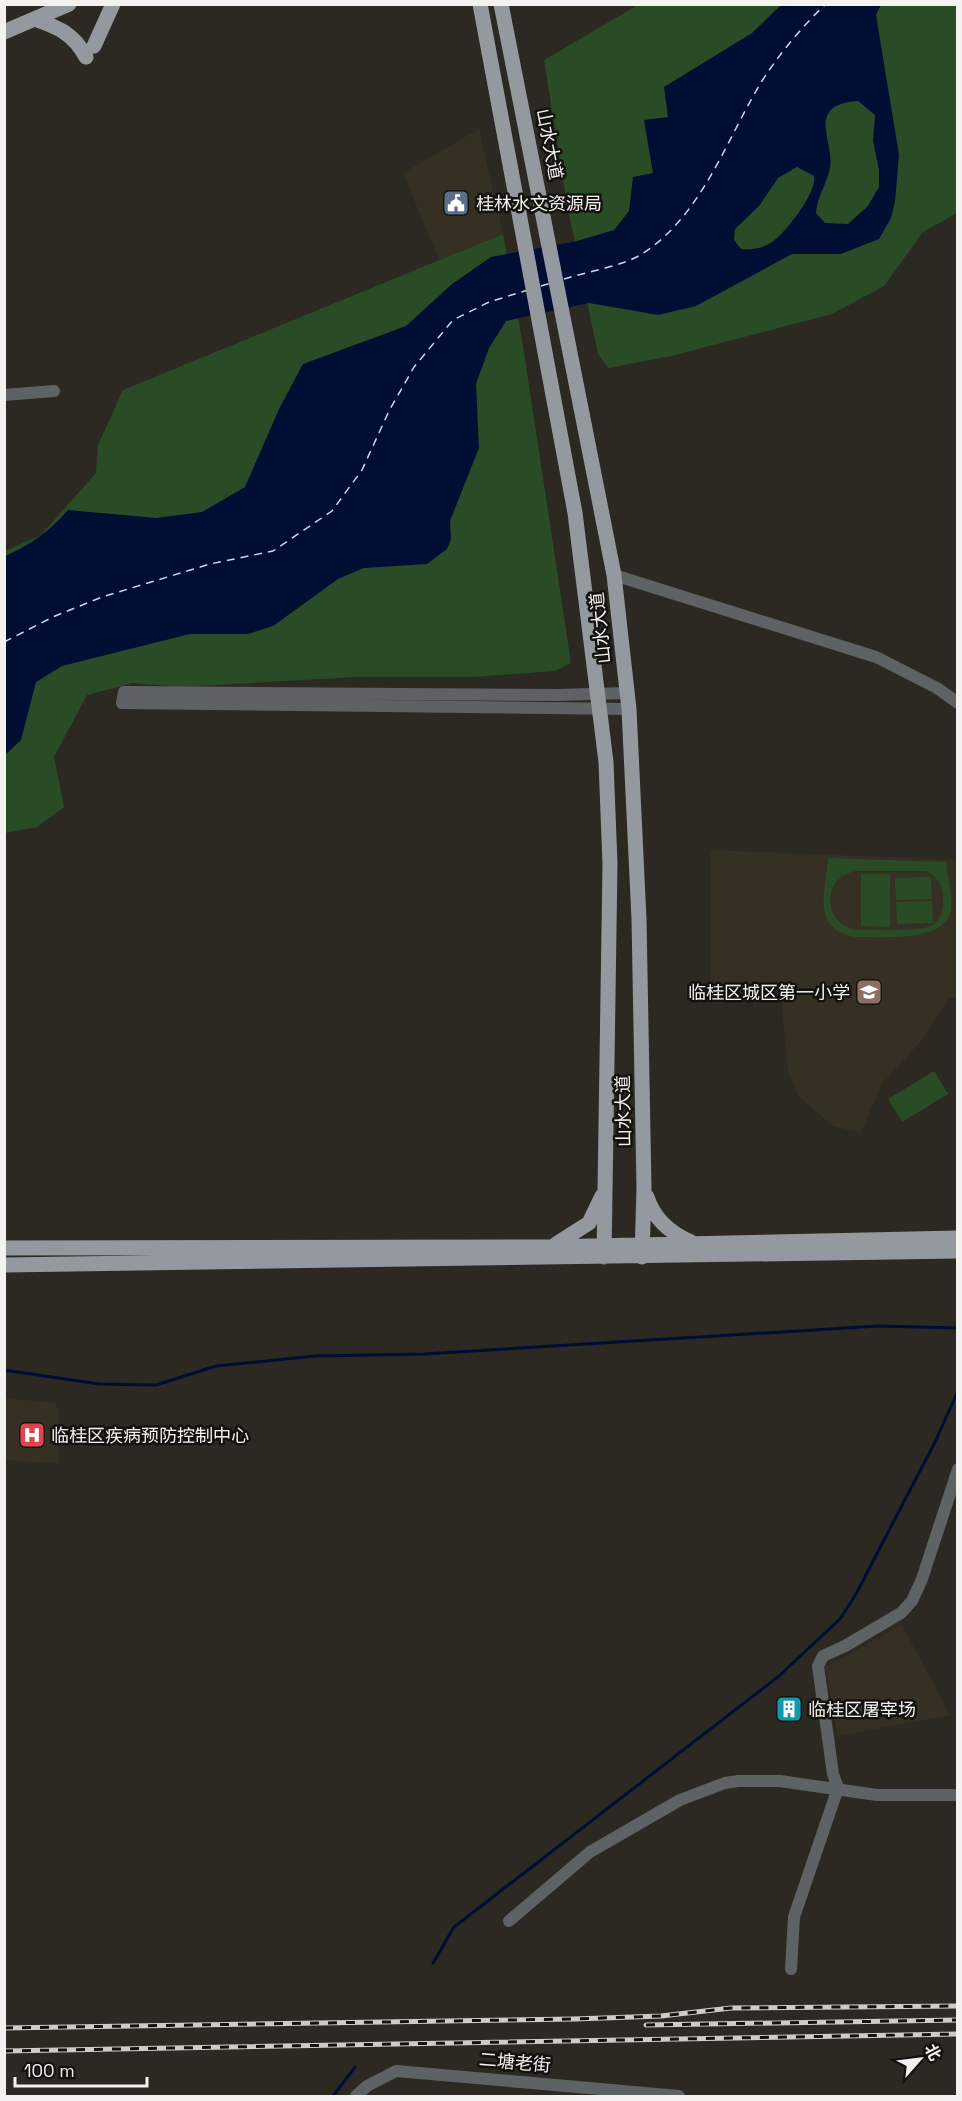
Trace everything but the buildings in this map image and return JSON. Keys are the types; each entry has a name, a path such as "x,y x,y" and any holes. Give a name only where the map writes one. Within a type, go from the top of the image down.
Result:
{"main road":[{"path":"4,32 45,4"},
{"path":"4,21 69,4"},
{"path":"33,12 69,34 90,52 113,4"},
{"name":"山水大道","path":"480,4 575,513 606,762 610,864 604,1251"},
{"name":"山水大道","path":"501,4 614,575 628,701 639,919 643,1251"},
{"path":"552,1246 589,1223 604,1188"},
{"path":"644,1188 657,1218 680,1238 694,1243"},
{"path":"643,1251 694,1243 957,1238"},
{"path":"4,1248 552,1246 604,1251"},
{"path":"4,1265 604,1251 957,1251"}],"street":[{"path":"4,395 54,391"},
{"path":"614,575 876,657 937,688 957,703"},
{"path":"599,701 124,692 122,703 628,701"},
{"path":"790,1969 794,1917 838,1788 833,1774 818,1666 823,1656 845,1646 901,1613 912,1601 945,1514 957,1469"},
{"path":"509,1921 590,1852 680,1800 738,1781 780,1781 877,1795 957,1795"},
{"name":"二塘老街","path":"356,2097 367,2086 396,2071 622,2094 679,2097"}],"shaded area":[{"name":"桂林水文资源局","path":"479,129 503,234 439,260 403,173"},
{"name":"临桂区城区第一小学","path":"710,850 957,860 957,997 949,998 922,1040 882,1084 861,1133 833,1126 799,1097 788,1073 780,986 758,985 716,994 711,989"},
{"name":"临桂区疾病预防控制中心","path":"5,1398 55,1403 59,1410 59,1464 5,1460"},
{"path":"902,1625 950,1715 838,1736 825,1667"}],"green space":[{"path":"638,5 957,5 957,213 923,232 884,286 832,314 671,356 608,368 598,354 567,204 544,60"},
{"path":"503,234 523,346 571,663 555,671 474,677 357,677 181,687 133,683 87,695 54,757 64,807 37,827 5,833 5,551 41,535 96,473 98,445 123,390"},
{"path":"828,858 946,862 951,897 951,909 947,920 938,928 911,936 855,937 841,933 831,926 824,906","holes":["856,871 926,871 939,882 943,893 941,914 930,926 906,930 854,930 836,918 830,899 837,881 845,875"]},
{"path":"861,874 890,874 890,927 861,926"},
{"path":"931,877 932,899 896,900 895,878"},
{"path":"932,901 933,923 897,924 896,902"},
{"path":"934,1071 948,1094 902,1122 888,1099"}],"water":[{"path":"781,5 881,5 876,15 899,155 895,202 891,218 879,239 841,254 792,254 696,306 658,315 589,303 506,321 489,348 476,384 479,448 450,521 451,539 447,549 427,564 364,568 338,579 273,626 248,634 190,634 62,666 36,682 21,740 5,755 5,556 39,537 68,510 156,518 202,512 245,487 279,409 303,364 406,326 452,284 491,257 577,241 614,230 629,211 633,177 653,173 644,120 668,117 664,87 752,33","holes":["858,101 875,115 873,141 879,170 879,187 868,206 848,224 825,223 816,213 830,168 827,117 832,109 841,104","797,167 814,176 811,192 799,212 772,242 757,248 741,249 734,240 735,229 759,206 778,178"]}],"waterway":[{"path":"4,1370 99,1384 156,1385 216,1366 315,1356 424,1354 878,1326 958,1328"},
{"path":"433,1963 454,1927 779,1676 840,1619 856,1594 935,1442 958,1391"},
{"path":"333,2096 355,2067"}],"ferry route":[{"path":"564,279 634,258 663,238 680,220 710,177 773,65 826,4"},
{"path":"541,286 551,283"},
{"path":"4,642 55,616 102,597 210,564 273,551 332,511 362,470 389,411 414,367 453,320 489,302 528,290"}],"railway":[{"path":"4,2028 574,2019 661,2016 731,2008 958,2006"},
{"path":"646,2025 958,2020"},
{"path":"4,2051 958,2034"}],"place":[{"name":"桂林水文资源局","path":"456,203"},
{"name":"临桂区城区第一小学","path":"869,992"},
{"name":"临桂区疾病预防控制中心","path":"32,1435"},
{"name":"临桂区屠宰场","path":"789,1709"}]}
